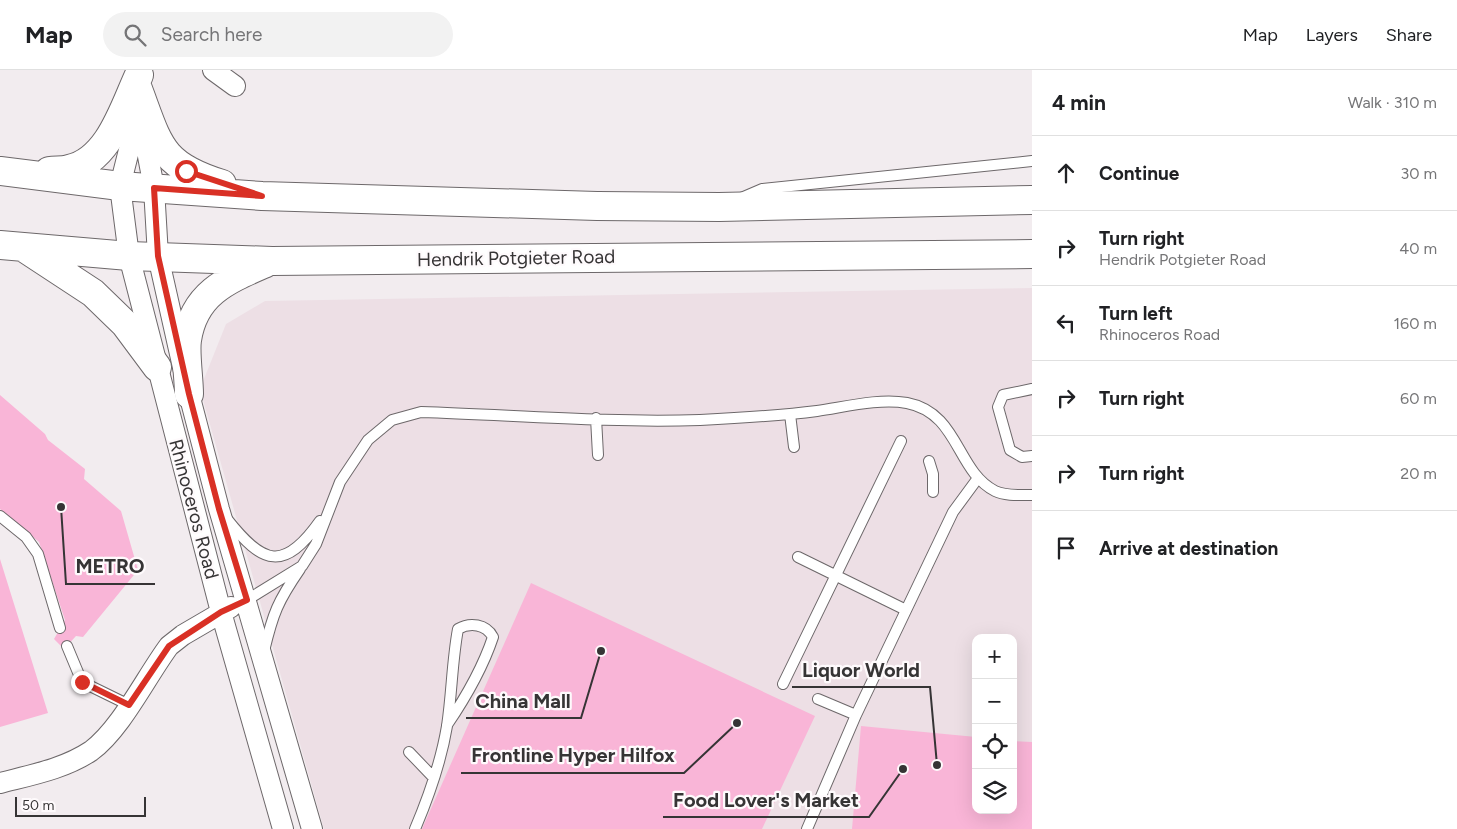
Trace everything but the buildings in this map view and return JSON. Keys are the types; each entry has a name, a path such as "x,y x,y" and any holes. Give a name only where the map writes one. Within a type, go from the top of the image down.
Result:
{"main road":[{"path":"10,172 70,169 99,152 139,86"},
{"path":"139,86 156,137 178,166 202,178 262,196"},
{"path":"10,172 120,186 262,196 597,206 720,207 1032,200"},
{"path":"12,246 93,293 124,324 157,367"},
{"name":"Hendrik Potgieter Road","path":"12,246 128,256 272,261 1032,254"},
{"path":"189,394 186,341 194,313 202,302 228,279 272,261"}],"street":[{"path":"213,70 235,86"},
{"path":"120,186 139,86"},
{"name":"Rhinoceros Road","path":"139,86 154,188 158,256 189,394 219,509 312,829"},
{"name":"Rhinoceros Road","path":"120,186 128,256 221,612 283,829"},
{"path":"0,783 55,768 91,750 106,738 169,646 221,612 247,600"}],"lane":[{"path":"720,207 762,189 1032,161"},
{"path":"1032,389 1003,395 998,407 1010,450 1022,457 1032,456"},
{"path":"263,657 272,617 281,597 316,544 326,514 340,482 368,440 392,420 421,412 699,420 790,414 889,402 907,403 931,413 949,430 978,478 997,492 1032,495"},
{"path":"790,414 794,447"},
{"path":"596,418 598,455"},
{"path":"783,684 901,440"},
{"path":"929,460 933,474 932,492"},
{"path":"807,829 856,715 953,512 978,478"},
{"path":"219,509 246,544 272,557 281,557 299,547 326,514"},
{"path":"0,516 33,544 38,554 60,628"},
{"path":"798,557 836,577 883,597 906,610"},
{"path":"247,600 302,566"},
{"path":"414,829 442,754 447,725 453,654 458,629 467,624 480,626 490,632 493,637 485,662 472,687 447,725"},
{"path":"67,646 82,682 129,705"},
{"path":"818,699 856,715"},
{"path":"410,752 434,778"}],"shaded area":[{"path":"1032,288 1032,829 324,829 200,389 226,324 265,301"}],"place":[{"name":"METRO","path":"61,507"},
{"name":"China Mall","path":"601,651"},
{"name":"Frontline Hyper Hilfox","path":"737,723"},
{"name":"Liquor World","path":"937,765"},
{"name":"Food Lover's Market","path":"903,769"}],"route":[{"path":"82,682 129,705 169,646 183,635 221,612 247,600 219,509 189,394 158,256 154,188 262,196 202,178 186,171"}]}
